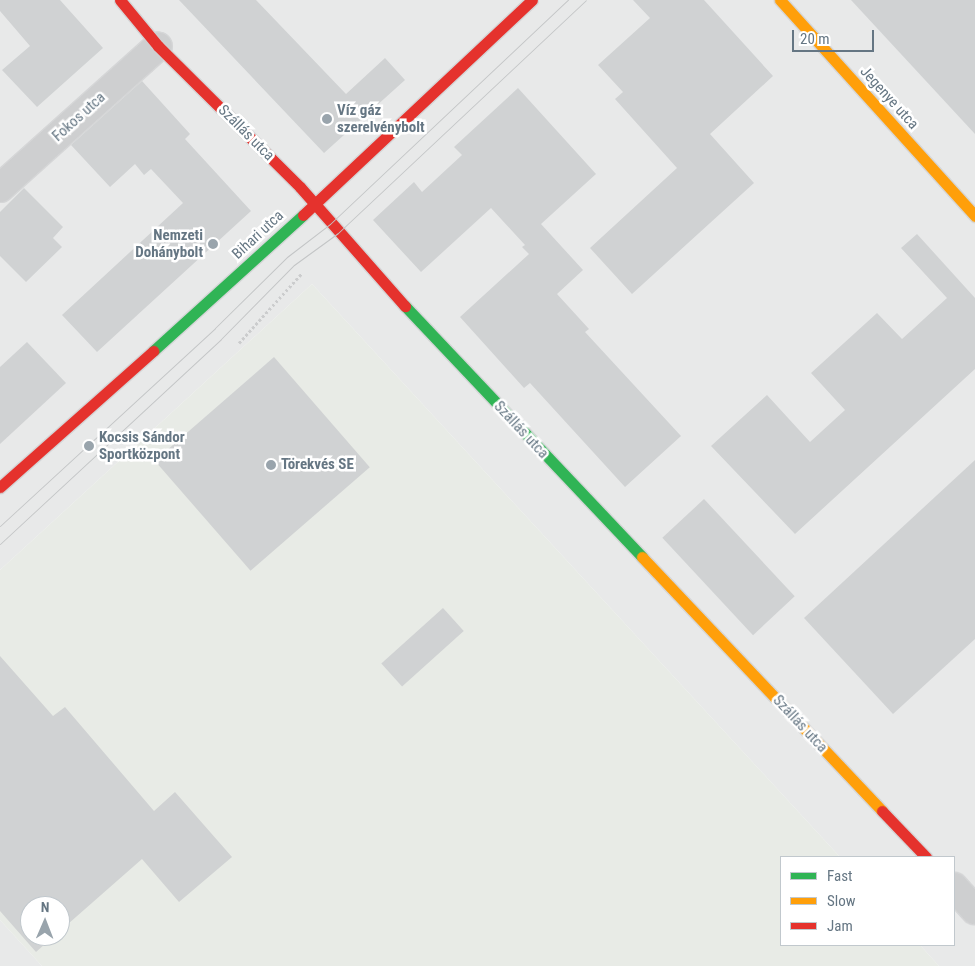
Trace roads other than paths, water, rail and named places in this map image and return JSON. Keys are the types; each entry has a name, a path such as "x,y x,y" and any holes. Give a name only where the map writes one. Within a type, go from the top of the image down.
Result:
{"street":[{"name":"Szállás utca","path":"120,0 158,46 313,202 362,262 925,856"},
{"name":"Bihari utca","path":"0,487 273,243 313,202 532,0"},
{"name":"Jegenye utca","path":"780,0 975,216"},
{"name":"Fokos utca","path":"0,188 158,46"},
{"path":"955,888 975,910"}],"tram line":[{"path":"0,526 215,328 287,257 330,224 568,0"},
{"path":"0,544 221,339 294,265 338,233 586,0"}],"place":[{"name":"Víz gáz szerelvénybolt","path":"327,119"},
{"name":"Nemzeti Dohánybolt","path":"213,244"},
{"name":"Kocsis Sándor Sportközpont","path":"89,446"},
{"name":"Törekvés SE","path":"271,465"}]}
